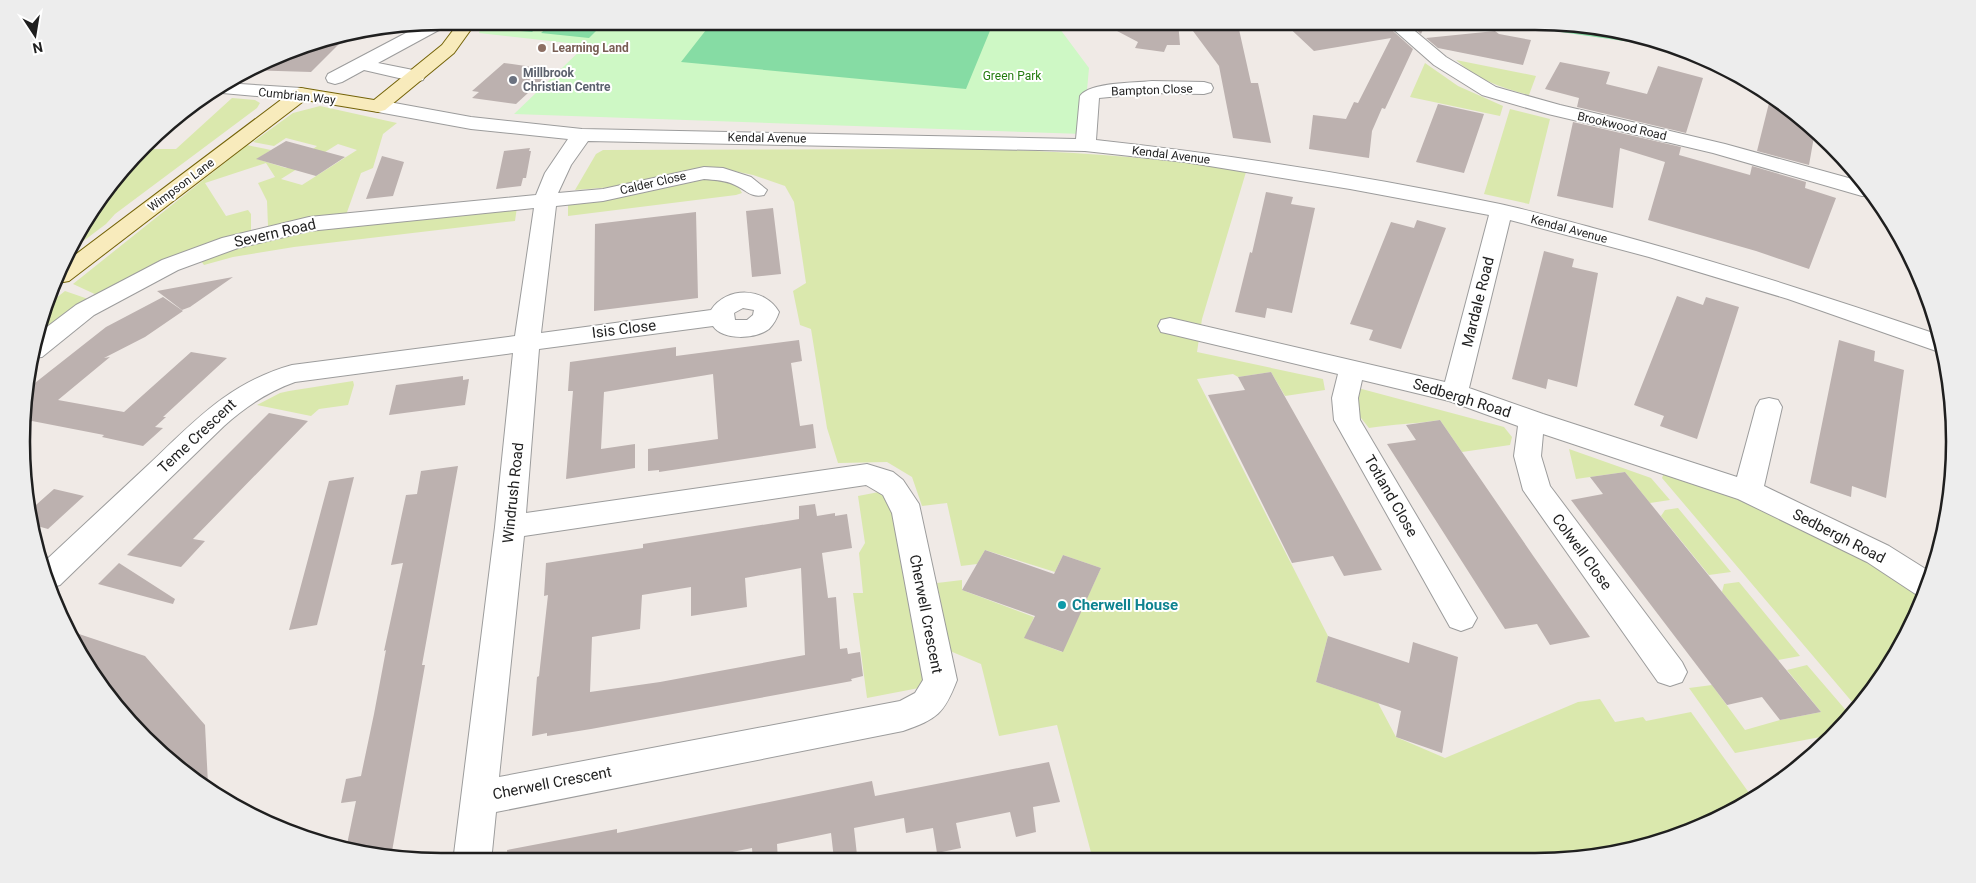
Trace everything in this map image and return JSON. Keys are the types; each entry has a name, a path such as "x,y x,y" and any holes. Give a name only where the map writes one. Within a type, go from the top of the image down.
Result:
{"street":[{"path":"378,106 448,49 462,30"},
{"name":"Brookwood Road","path":"1403,30 1464,78 1488,90 1525,103 1718,148 1858,188"},
{"path":"335,78 424,31"},
{"path":"362,64 416,76"},
{"name":"Bampton Close","path":"1085,146 1090,96 1094,92 1152,87 1204,88"},
{"name":"Cumbrian Way","path":"230,89 301,94 378,106"},
{"name":"Wimpson Lane","path":"66,272 301,94"},
{"name":"Kendal Avenue","path":"378,106 471,123 582,135 986,142 1085,146 1194,157 1501,211 1657,252 1795,294 1934,342"},
{"name":"Windrush Road","path":"473,853 510,528 528,341 546,199 555,174 566,155 582,135"},
{"name":"Calder Close","path":"546,199 602,194 704,173 723,174 744,181 756,190"},
{"name":"Severn Road","path":"42,343 85,310 170,265 230,243 309,224 546,199"},
{"name":"Mardale Road","path":"1455,393 1501,211"},
{"name":"Isis Close","path":"528,341 721,317"},
{"name":"Sedbergh Road","path":"1170,326 1455,393 1748,491 1878,554 1921,582"},
{"name":"Teme Crescent","path":"52,573 237,398 263,384 292,374 528,341"},
{"name":"Totland Close","path":"1352,368 1345,398 1347,420 1461,618"},
{"path":"1748,491 1769,407"},
{"name":"Colwell Close","path":"1533,420 1526,448 1528,466 1537,490 1670,672"},
{"name":"Cherwell Crescent","path":"479,798 903,716 920,709 934,697 940,680 907,513 902,495 887,480 867,474 510,528"}],"green space":[{"name":"Green Park","path":"480,30 1061,30 1089,68 1083,134 514,114 586,45 479,33"},
{"path":"509,30 534,30 532,32"},
{"path":"544,30 597,30 589,38 541,33"},
{"path":"706,30 990,30 966,89 681,62"},
{"path":"1552,31 1588,34 1634,42"},
{"path":"1456,60 1536,76 1529,95 1490,82 1464,67"},
{"path":"1425,63 1458,86 1503,106 1500,116 1410,97"},
{"path":"232,98 255,100 260,103 257,108 115,214 106,224 81,243 115,191 153,149 176,149"},
{"path":"320,106 397,123 383,134 373,168 361,173 346,215 268,226 267,201 258,183 275,177 266,163 205,183 226,216 248,210 251,214 251,233 99,296 73,284 247,145 271,150 257,159 286,168 296,161 305,164 281,179 302,185 357,150 338,144 317,157 306,154 317,146 286,138 274,146 253,142 293,113"},
{"path":"1510,109 1550,119 1529,204 1484,194"},
{"path":"996,149 1153,159 1246,172 1202,319 1197,352 1323,379 1325,390 1285,396 1271,372 1238,377 1233,374 1197,379 1328,636 1316,682 1378,703 1396,737 1445,758 1578,702 1600,699 1615,722 1643,717 1646,721 1691,712 1749,793 1717,811 1667,831 1615,845 1561,852 1091,853 1057,725 999,736 981,664 950,651 937,583 962,580 962,590 1034,617 1025,638 1062,652 1101,568 1063,555 1055,572 985,550 977,564 961,566 947,503 922,506 912,477 887,462 838,463 827,428 811,329 800,325 793,291 806,283 794,202 785,186 753,175 724,169 674,173 613,187 575,190 596,154 603,150"},
{"path":"713,177 737,184 742,193 568,216 568,201 684,179"},
{"path":"517,207 515,221 294,247 233,257 204,265 199,258 310,229"},
{"path":"65,291 91,300 45,333 52,309 56,298"},
{"path":"353,381 354,385 348,405 319,409 311,416 257,405 280,393"},
{"path":"1358,388 1504,427 1512,437 1510,445 1462,452 1440,420 1369,428 1353,408"},
{"path":"1569,449 1651,478 1670,500 1650,503 1625,472 1576,479"},
{"path":"1665,470 1755,502 1898,574 1919,588 1904,624 1891,647 1877,670 1853,702 1662,478"},
{"path":"884,491 888,494 925,673 924,687 867,698 853,593 863,593 859,553 865,543 858,496"},
{"path":"1678,508 1731,572 1709,575 1661,516 1665,510"},
{"path":"1739,582 1800,656 1778,660 1722,592 1724,584"},
{"path":"1807,665 1846,710 1820,737 1735,753 1689,688 1712,685 1745,730 1780,720 1821,712 1787,670"}],"building":[{"path":"1115,30 1179,30 1180,45 1167,45 1164,52 1135,48 1138,42"},
{"path":"1239,30 1251,83 1258,83 1271,143 1233,138 1219,66 1193,31"},
{"path":"1292,30 1392,30 1413,49 1385,109 1382,108 1372,131 1369,158 1309,149 1313,115 1346,119 1354,102 1358,103 1391,38 1314,51"},
{"path":"1495,31 1499,34 1531,40 1523,65 1438,48 1426,38"},
{"path":"340,43 311,72 262,70 309,52"},
{"path":"1560,62 1610,72 1606,84 1647,94 1658,66 1703,78 1686,133 1577,107 1579,98 1545,89"},
{"name":"Millbrook Christian Centre","path":"504,63 553,70 516,104 472,98 479,92 472,91"},
{"path":"1769,103 1814,140 1809,165 1757,151"},
{"path":"1438,104 1484,114 1464,173 1416,162"},
{"path":"1573,122 1681,147 1679,155 1750,175 1752,166 1806,182 1805,188 1836,198 1809,269 1756,251 1648,220 1665,162 1620,148 1613,208 1557,196"},
{"path":"286,141 345,157 316,176 256,159"},
{"path":"530,148 526,178 523,178 521,186 496,189 504,151"},
{"path":"382,156 404,162 393,196 366,199"},
{"path":"1266,192 1293,197 1291,204 1315,208 1292,313 1267,308 1265,318 1235,312 1250,252 1252,253"},
{"path":"773,208 781,274 752,277 746,211"},
{"path":"696,212 698,298 594,311 595,224"},
{"path":"1417,220 1446,228 1401,349 1369,340 1373,330 1350,324 1391,222 1414,228"},
{"path":"1544,251 1574,259 1572,267 1598,273 1577,387 1548,379 1546,389 1512,379"},
{"path":"233,277 190,307 182,310 157,291"},
{"path":"1677,296 1703,305 1706,297 1739,307 1697,439 1660,426 1664,416 1634,405"},
{"path":"163,297 183,311 145,337 104,358 110,357 58,400 124,412 191,352 227,358 163,417 166,417 155,427 163,428 143,446 102,437 104,435 31,422 35,383 106,327"},
{"path":"799,340 802,361 791,363 800,426 813,424 816,448 659,472 659,470 648,471 648,449 718,439 713,374 604,392 601,449 635,444 635,468 566,479 573,391 568,391 570,362 676,347 676,356"},
{"path":"1839,340 1875,351 1874,361 1904,370 1886,498 1852,486 1851,497 1810,483"},
{"path":"1271,372 1382,570 1344,576 1333,556 1292,563 1208,395 1245,390 1238,377"},
{"path":"463,376 463,380 469,379 465,405 389,415 396,385"},
{"path":"269,413 308,421 193,539 205,541 181,567 127,555"},
{"path":"1440,420 1590,637 1550,645 1537,624 1505,629 1387,444 1416,440 1406,425"},
{"path":"458,466 422,665 425,665 392,849 347,842 356,801 341,803 346,779 361,776 386,650 384,651 403,563 391,565 406,495 417,494 421,471"},
{"path":"1625,472 1821,712 1780,720 1762,697 1727,705 1571,500 1603,494 1590,477"},
{"path":"354,477 317,625 289,630 329,481"},
{"path":"54,489 84,496 48,529 39,527 36,505"},
{"path":"815,504 817,516 835,513 835,516 847,514 852,548 822,553 828,598 836,597 840,649 847,648 848,654 860,652 863,676 851,679 852,681 591,729 547,736 547,733 532,736 537,677 539,676 548,595 544,596 546,563 643,548 643,544 799,519 799,506","holes":["801,568 805,655 660,682 590,692 592,637 640,629 642,595 691,587 691,616 747,607 745,578"]},
{"name":"Cherwell House","path":"985,550 1054,574 1063,555 1101,568 1063,652 1024,638 1035,616 962,590"},
{"path":"119,563 175,599 173,604 98,584"},
{"path":"77,633 145,656 205,725 208,780 170,751 132,713 99,670"},
{"path":"1328,636 1409,663 1413,642 1458,657 1442,753 1396,737 1401,711 1316,682"},
{"path":"1049,762 1060,802 1033,807 1036,832 1016,837 1010,812 956,823 961,848 937,853 933,828 906,833 904,818 854,828 857,853 833,853 831,833 777,844 778,853 752,853 752,848 727,853 507,853 507,850 617,829 617,833 872,781 875,796"}],"place":[{"name":"Learning Land","path":"542,48"},
{"name":"Millbrook Christian Centre","path":"513,80"},
{"name":"Cherwell House","path":"1062,605"}]}
